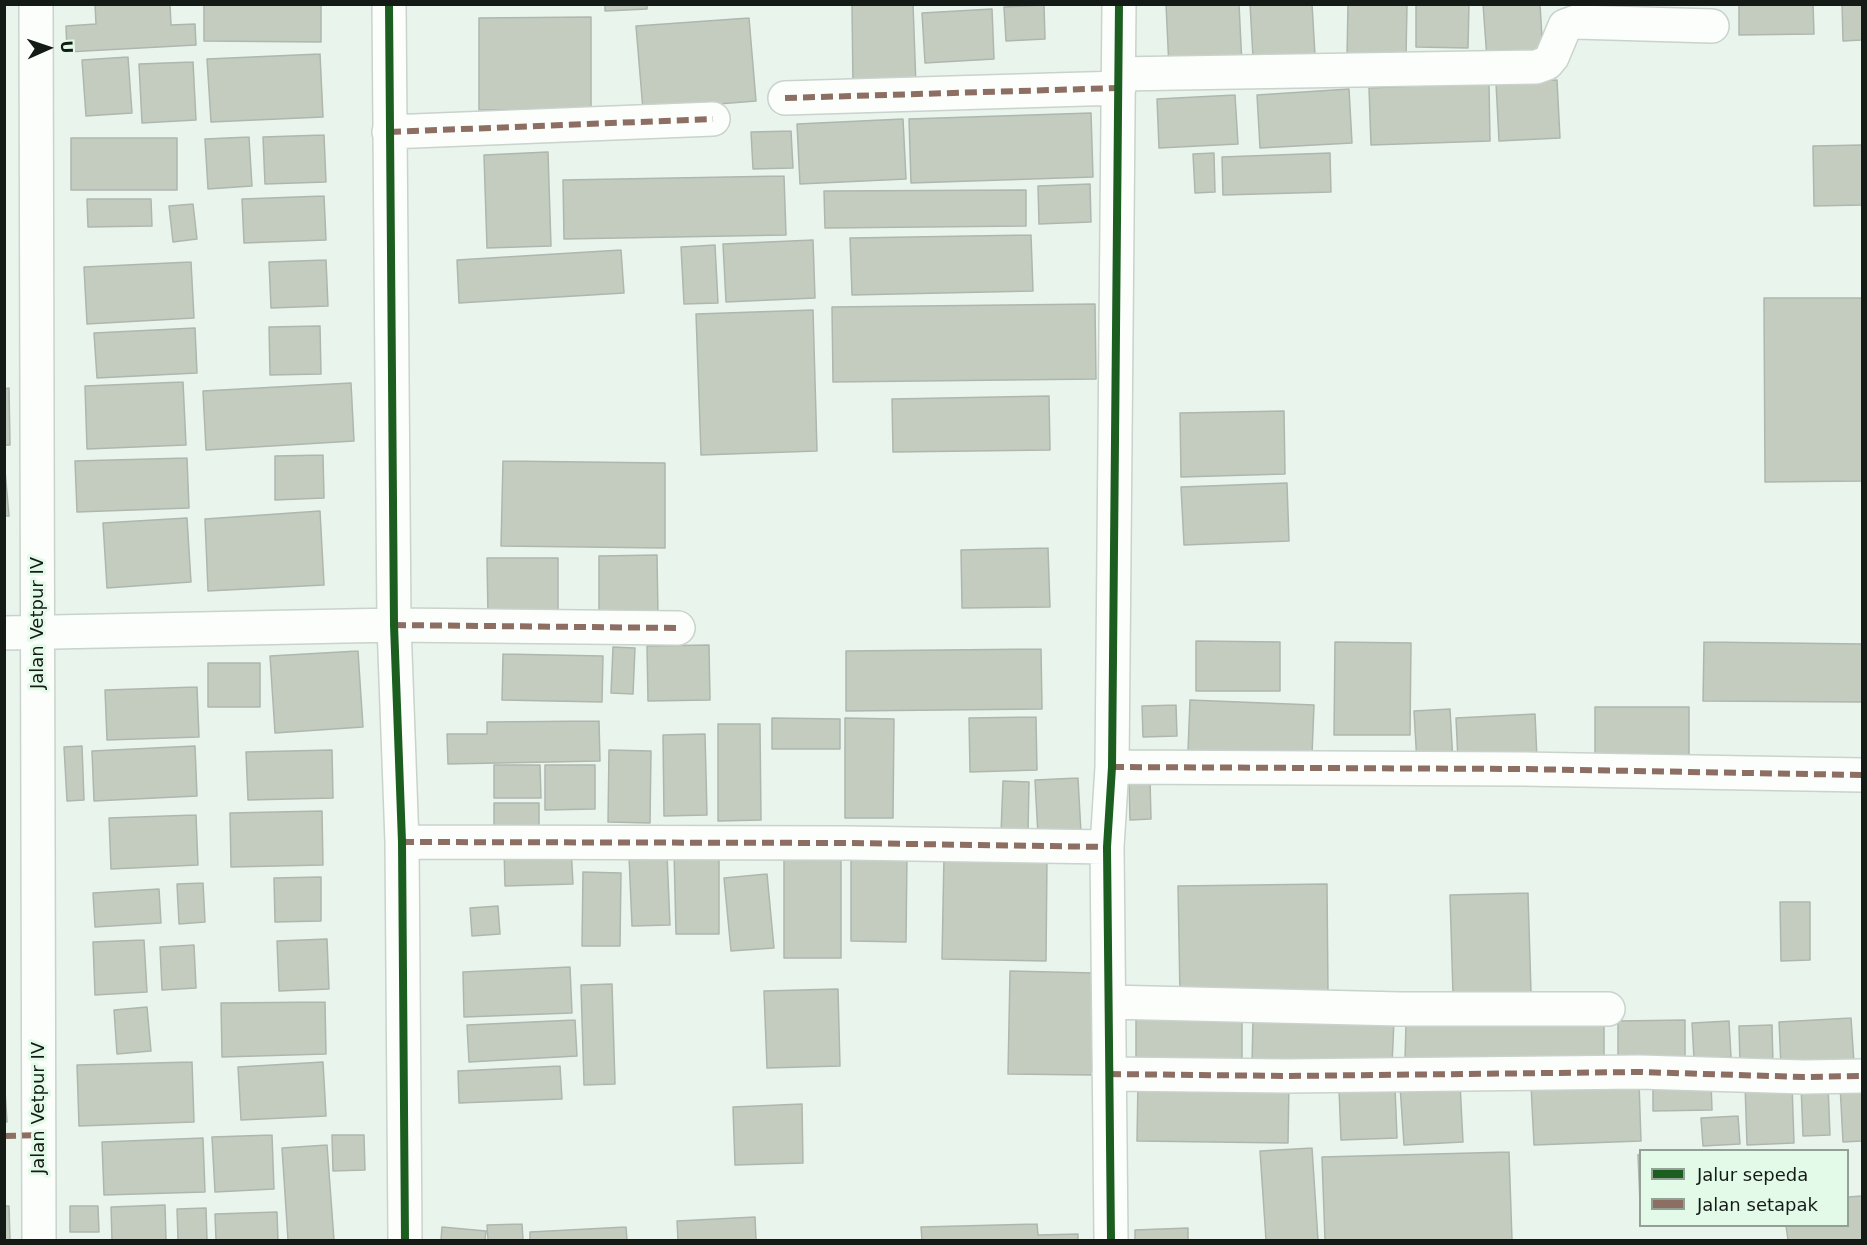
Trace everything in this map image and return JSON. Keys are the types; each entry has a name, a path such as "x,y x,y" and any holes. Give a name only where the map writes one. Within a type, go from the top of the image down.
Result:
{"street":[{"name":"Jalan Vetpur IV","path":"36,4 39,1240"},
{"path":"390,4 389,132 394,625 402,842 405,1240"},
{"path":"1111,1240 1107,848 1112,767 1119,4"},
{"path":"785,98 1119,81 1536,67 1547,63 1555,51 1565,26 1576,22 1712,26"},
{"path":"389,132 713,119"},
{"path":"4,633 394,625 678,628"},
{"path":"1112,767 1511,769 1863,775"},
{"path":"402,842 836,843 1107,848"},
{"path":"1109,1002 1400,1010 1608,1009"},
{"path":"1109,1074 1287,1076 1640,1072 1804,1077 1863,1076"}],"building":[{"path":"95,4 170,4 171,25 195,24 196,45 67,52 66,26 96,24"},
{"path":"204,4 321,4 321,42 204,41"},
{"path":"605,4 647,4 647,9 605,11"},
{"path":"913,4 916,86 853,87 852,5"},
{"path":"1166,4 1239,4 1242,65 1169,68"},
{"path":"1250,4 1312,4 1315,55 1253,58"},
{"path":"1348,4 1407,4 1406,58 1347,58"},
{"path":"1416,4 1469,4 1468,48 1416,47"},
{"path":"1483,4 1540,4 1543,55 1487,59"},
{"path":"1739,4 1813,4 1814,34 1739,35"},
{"path":"1842,4 1862,4 1862,40 1843,41"},
{"path":"1044,5 1045,39 1006,41 1004,7"},
{"path":"992,9 994,59 925,63 922,13"},
{"path":"591,17 591,109 479,110 479,18"},
{"path":"749,18 756,101 643,110 636,26"},
{"path":"320,54 323,117 211,122 207,59"},
{"path":"128,57 132,113 86,116 82,60"},
{"path":"193,62 196,120 142,123 139,64"},
{"path":"1557,80 1560,138 1499,141 1496,83"},
{"path":"1489,83 1490,141 1371,145 1369,88"},
{"path":"1349,89 1352,143 1260,148 1257,95"},
{"path":"1235,95 1238,144 1159,148 1157,99"},
{"path":"1091,113 1093,177 911,183 909,119"},
{"path":"903,119 906,179 800,184 797,124"},
{"path":"791,131 793,168 753,169 751,132"},
{"path":"324,135 326,182 265,184 263,137"},
{"path":"249,137 252,186 208,189 205,139"},
{"path":"71,138 177,138 177,190 71,190"},
{"path":"1862,145 1862,205 1814,206 1813,146"},
{"path":"548,152 551,246 487,248 484,155"},
{"path":"1214,153 1215,192 1195,193 1193,154"},
{"path":"1330,153 1331,192 1223,195 1222,157"},
{"path":"784,176 786,235 564,239 563,180"},
{"path":"1090,184 1091,222 1039,224 1038,186"},
{"path":"1026,190 1026,226 825,228 824,191"},
{"path":"324,196 326,240 244,243 242,199"},
{"path":"87,199 151,199 152,226 88,227"},
{"path":"193,204 197,239 173,242 169,206"},
{"path":"1031,235 1033,291 852,295 850,238"},
{"path":"813,240 815,298 726,302 723,244"},
{"path":"715,245 718,303 684,304 681,247"},
{"path":"621,250 624,293 459,303 457,260"},
{"path":"326,260 328,306 271,308 269,262"},
{"path":"191,262 194,318 87,324 84,267"},
{"path":"1764,298 1862,298 1862,481 1765,482"},
{"path":"1095,304 1096,379 833,382 832,307"},
{"path":"813,310 817,451 701,455 696,314"},
{"path":"320,326 321,374 270,375 269,327"},
{"path":"195,328 197,373 97,378 94,333"},
{"path":"183,382 186,445 87,449 85,386"},
{"path":"351,383 354,441 206,450 203,391"},
{"path":"9,388 10,445 4,445 4,389"},
{"path":"1049,396 1050,450 893,452 892,399"},
{"path":"1284,411 1285,474 1181,477 1180,413"},
{"path":"323,455 324,498 275,500 275,456"},
{"path":"187,458 189,508 77,512 75,461"},
{"path":"4,459 9,516 4,516"},
{"path":"503,461 665,463 665,548 501,546"},
{"path":"1287,483 1289,541 1184,545 1181,487"},
{"path":"320,511 324,585 208,591 205,519"},
{"path":"187,518 191,582 107,588 103,523"},
{"path":"1048,548 1050,607 962,608 961,550"},
{"path":"657,555 658,616 599,617 599,556"},
{"path":"487,558 558,558 558,616 488,616"},
{"path":"1196,641 1280,642 1280,691 1196,691"},
{"path":"1335,642 1411,643 1410,735 1334,735"},
{"path":"1704,642 1862,644 1862,702 1703,701"},
{"path":"709,645 710,700 648,701 647,646"},
{"path":"613,647 635,648 633,694 611,693"},
{"path":"1041,649 1042,709 846,711 846,651"},
{"path":"358,651 363,727 275,733 270,656"},
{"path":"503,654 603,656 602,702 502,700"},
{"path":"208,663 260,663 260,707 208,707"},
{"path":"197,687 199,737 107,740 105,690"},
{"path":"1190,700 1314,705 1312,755 1188,751"},
{"path":"1176,705 1177,736 1143,737 1142,706"},
{"path":"1595,707 1689,707 1689,761 1595,761"},
{"path":"1450,709 1453,762 1417,764 1414,711"},
{"path":"1535,714 1537,758 1458,761 1456,718"},
{"path":"1036,717 1037,770 970,772 969,718"},
{"path":"772,718 840,719 840,749 772,749"},
{"path":"845,718 894,719 893,818 845,818"},
{"path":"599,721 600,761 448,764 447,734 487,734 487,722"},
{"path":"718,724 760,724 761,820 718,821"},
{"path":"705,734 707,815 664,816 663,735"},
{"path":"82,746 84,800 67,801 64,747"},
{"path":"195,746 197,796 94,801 92,751"},
{"path":"332,750 333,798 248,800 246,752"},
{"path":"609,750 651,751 650,823 608,822"},
{"path":"494,765 540,765 541,798 494,798"},
{"path":"545,765 595,765 595,809 545,810"},
{"path":"1078,778 1081,833 1038,836 1035,780"},
{"path":"1129,779 1150,779 1151,819 1130,820"},
{"path":"1003,781 1029,782 1028,834 1001,833"},
{"path":"494,803 539,803 539,833 494,834"},
{"path":"322,811 323,865 231,867 230,813"},
{"path":"196,815 198,865 111,869 109,818"},
{"path":"571,847 573,884 505,886 504,849"},
{"path":"674,852 719,852 719,934 676,934"},
{"path":"851,853 907,854 906,942 851,941"},
{"path":"667,854 670,925 632,926 629,856"},
{"path":"944,855 1047,858 1046,961 942,959"},
{"path":"841,856 841,958 784,958 784,857"},
{"path":"583,872 621,873 620,946 582,946"},
{"path":"767,874 774,948 731,951 724,878"},
{"path":"321,877 321,921 275,922 274,878"},
{"path":"203,883 205,922 179,924 177,884"},
{"path":"1327,884 1328,993 1180,996 1178,886"},
{"path":"159,889 161,923 95,927 93,893"},
{"path":"1528,893 1531,993 1453,995 1450,895"},
{"path":"1780,902 1810,902 1810,960 1781,961"},
{"path":"498,906 500,934 472,936 470,908"},
{"path":"327,939 329,989 279,991 277,941"},
{"path":"144,940 147,992 95,995 93,942"},
{"path":"194,945 196,988 162,990 160,947"},
{"path":"570,967 572,1013 464,1017 463,972"},
{"path":"1010,971 1094,973 1092,1075 1008,1074"},
{"path":"612,984 615,1084 584,1085 581,985"},
{"path":"838,989 840,1066 767,1068 764,991"},
{"path":"325,1002 326,1054 222,1057 221,1003"},
{"path":"147,1007 151,1051 117,1054 114,1010"},
{"path":"1136,1016 1242,1016 1242,1062 1136,1063"},
{"path":"1851,1018 1854,1063 1781,1067 1779,1022"},
{"path":"1253,1019 1394,1020 1392,1065 1252,1064"},
{"path":"575,1020 577,1056 469,1062 467,1025"},
{"path":"1685,1020 1685,1057 1618,1057 1618,1021"},
{"path":"1604,1021 1604,1058 1405,1060 1406,1023"},
{"path":"1729,1021 1731,1057 1694,1059 1692,1023"},
{"path":"1772,1025 1773,1064 1740,1064 1739,1026"},
{"path":"192,1062 194,1122 79,1126 77,1065"},
{"path":"323,1062 326,1116 241,1120 238,1067"},
{"path":"560,1066 562,1099 459,1103 458,1071"},
{"path":"4,1074 7,1122 4,1122"},
{"path":"1138,1080 1289,1082 1288,1143 1137,1141"},
{"path":"1639,1082 1641,1141 1534,1145 1531,1085"},
{"path":"1711,1082 1712,1110 1653,1111 1653,1083"},
{"path":"1460,1083 1463,1142 1404,1145 1400,1086"},
{"path":"1792,1084 1794,1143 1747,1145 1745,1085"},
{"path":"1828,1084 1830,1135 1803,1136 1801,1085"},
{"path":"1862,1084 1862,1141 1843,1142 1840,1085"},
{"path":"1395,1087 1397,1138 1341,1140 1339,1089"},
{"path":"802,1104 803,1163 735,1165 733,1107"},
{"path":"1738,1116 1740,1144 1703,1146 1701,1118"},
{"path":"272,1135 274,1189 215,1192 212,1137"},
{"path":"332,1135 364,1135 365,1170 333,1171"},
{"path":"203,1138 205,1192 104,1195 102,1142"},
{"path":"327,1145 334,1240 288,1240 282,1148"},
{"path":"1312,1148 1318,1240 1266,1240 1260,1151"},
{"path":"1509,1152 1512,1240 1325,1240 1322,1157"},
{"path":"1862,1196 1862,1240 1788,1240 1786,1227 1849,1227 1849,1197"},
{"path":"165,1205 166,1240 112,1240 111,1207"},
{"path":"4,1206 9,1206 10,1240 4,1240"},
{"path":"70,1206 98,1206 99,1232 70,1232"},
{"path":"206,1208 207,1240 178,1240 177,1209"},
{"path":"277,1212 278,1240 216,1240 215,1214"},
{"path":"755,1217 756,1240 678,1240 677,1221"},
{"path":"522,1224 523,1240 488,1240 487,1225"},
{"path":"1037,1224 1038,1235 1078,1234 1078,1240 922,1240 921,1227"},
{"path":"442,1227 486,1231 485,1240 441,1240"},
{"path":"626,1227 627,1240 530,1240 530,1232"},
{"path":"1188,1228 1188,1240 1135,1240 1135,1230"}],"marked path":[{"path":"785,98 1119,88"},
{"path":"389,132 713,119"},
{"path":"394,625 678,628"},
{"path":"1112,767 1522,769 1862,775"},
{"path":"402,842 848,843 1107,847"},
{"path":"1109,1074 1287,1076 1640,1072 1804,1077 1862,1076"},
{"path":"4,1136 39,1135"}],"cycle path":[{"path":"389,4 394,625 402,842 405,1240"},
{"path":"1111,1240 1107,847 1112,767 1119,4"}]}
